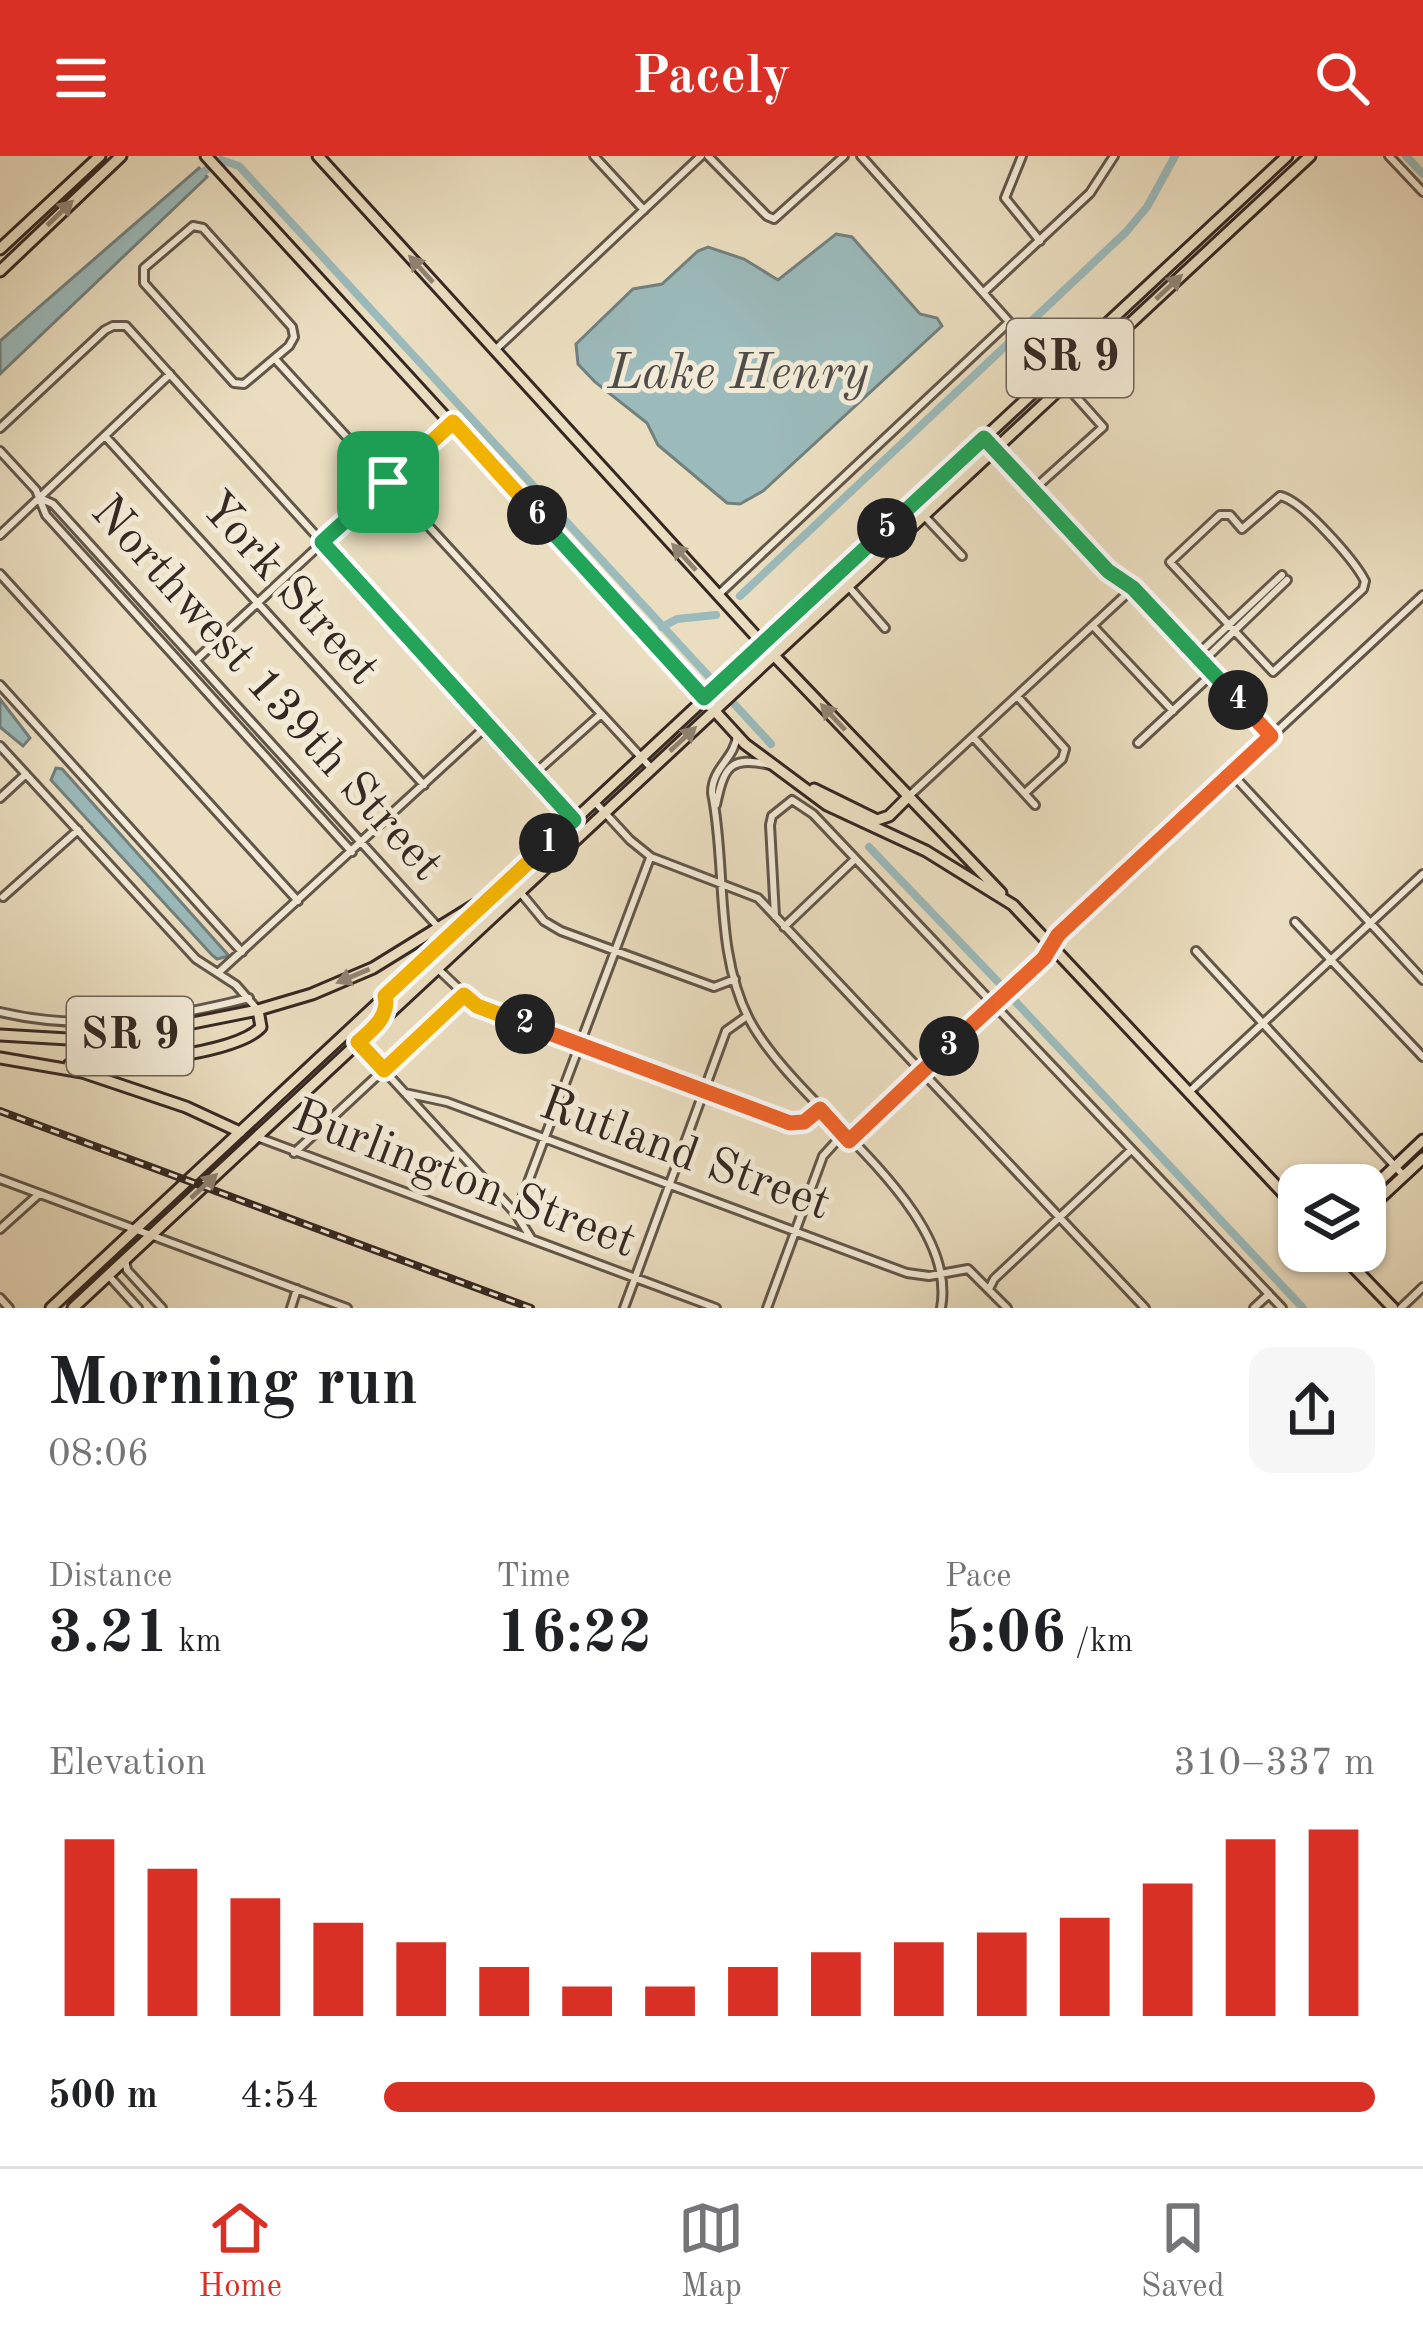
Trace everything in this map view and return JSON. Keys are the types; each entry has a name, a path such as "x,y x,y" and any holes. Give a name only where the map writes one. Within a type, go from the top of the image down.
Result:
{"main road":[{"path":"0,249 100,156"},
{"path":"0,271 121,156"},
{"path":"206,156 707,695 736,735 793,782 857,820 926,851 1013,905"},
{"path":"318,156 763,644 1278,1188"},
{"name":"SR 9","path":"0,1035 102,1041 258,1010 373,968 490,897 1287,156"},
{"name":"SR 9","path":"0,1058 128,1087 256,1137 1310,156"},
{"path":"793,782 877,820 889,816 908,797"},
{"path":"51,1308 490,897"},
{"path":"400,1004 403,979"},
{"path":"379,1023 385,996"},
{"path":"44,1065 102,1066 151,1060 245,1040 261,1027 258,1010"},
{"path":"73,1308 256,1137"},
{"path":"1386,1187 1423,1140"},
{"path":"1386,1181 1423,1158"},
{"path":"108,1275 112,1251"},
{"path":"1360,1272 1397,1308"}],"street":[{"path":"595,156 644,211"},
{"path":"495,350 705,156 773,219 844,156"},
{"path":"861,156 1103,427 1034,490"},
{"path":"1022,156 1005,198 1040,241"},
{"path":"983,292 1090,193 1114,156"},
{"path":"1389,156 1423,192"},
{"path":"186,228 202,228 292,327 294,337 275,359 252,379 233,383 144,283 144,268 186,228"},
{"path":"718,595 1010,322"},
{"path":"0,428 105,330 126,326 584,831"},
{"path":"275,359 651,769"},
{"path":"0,536 170,374"},
{"path":"186,669 453,422"},
{"name":"York Street","path":"105,436 424,785"},
{"path":"984,438 1271,736"},
{"name":"Northwest 139th Street","path":"0,451 40,498 46,515 352,852"},
{"path":"1280,496 1291,498 1362,574 1363,589 1274,672 1232,627 1170,562 1220,515 1230,515 1242,529 1280,496"},
{"name":"Northwest 139th Street","path":"40,498 53,504 440,928"},
{"path":"913,504 962,556"},
{"path":"0,574 298,901"},
{"path":"1199,658 1285,577"},
{"path":"848,586 885,628"},
{"path":"908,797 1133,588"},
{"path":"766,1308 823,1156 1044,958 1058,935 1423,596"},
{"path":"1093,626 1173,711"},
{"path":"1138,743 1213,673"},
{"path":"0,685 242,952"},
{"path":"1016,696 1065,749 1062,759 1025,793"},
{"path":"534,774 600,715"},
{"path":"218,974 489,724"},
{"path":"736,735 736,747 714,775 715,808 735,979 747,1016 773,1058 918,1215 937,1250 941,1308"},
{"path":"973,737 1035,805"},
{"path":"0,746 196,959 258,1010"},
{"path":"264,755 274,747"},
{"path":"715,808 723,775 732,765 746,760 771,765"},
{"path":"0,798 26,774"},
{"path":"1232,774 1423,980"},
{"path":"775,916 772,816 792,800 813,814 1282,1308"},
{"path":"594,801 651,857 751,894 775,916 1145,1308"},
{"path":"3,897 78,830"},
{"path":"516,1214 651,857"},
{"path":"784,927 854,860"},
{"path":"1188,1093 1423,874"},
{"path":"520,892 554,928 714,987 735,979"},
{"path":"1295,922 1423,1057"},
{"path":"1196,951 1400,1171"},
{"path":"437,968 477,1006 794,1124 820,1109"},
{"path":"294,1153 464,995"},
{"path":"0,1012 57,1022 116,1022 249,998"},
{"path":"624,1308 726,1031 747,1016"},
{"path":"358,1042 516,1214 533,1241"},
{"name":"Rutland Street","path":"405,1093 447,1102 545,1137 908,1273 928,1276 968,1269 989,1289"},
{"name":"Burlington Street","path":"256,1137 716,1308"},
{"path":"1007,1308 989,1289 994,1279 1131,1150"},
{"path":"0,1180 347,1308"},
{"path":"0,1229 39,1194"},
{"path":"125,1260 127,1270 162,1308"},
{"path":"108,1275 138,1308"},
{"path":"1397,1308 1423,1287"},
{"path":"290,1308 297,1289"},
{"path":"1254,1308 1269,1294"},
{"path":"0,1298 10,1308"}],"water":[{"path":"199,168 207,177 0,374 0,341"},
{"name":"Lake Henry","path":"836,234 852,237 920,314 937,318 942,326 763,491 740,504 727,503 658,445 647,423 595,382 578,364 576,344 633,289 662,284 698,251 708,247 744,259 778,280"},
{"path":"0,699 30,738 23,746 0,727"},
{"path":"56,768 62,769 229,956 217,959 212,955 51,780"}],"waterway":[{"path":"1023,329 1126,232 1147,207 1175,156"},
{"path":"1406,156 1423,174"},
{"path":"203,172 221,160 239,166 771,744"},
{"path":"740,596 1015,337"},
{"path":"662,627 677,619 716,615"},
{"path":"869,847 1001,985"},
{"path":"1013,999 1303,1308"}],"railway":[{"path":"0,1111 531,1308"}],"route":[{"path":"453,422 704,698 984,438 1271,736 1058,935 1044,958 849,1141 820,1109 804,1122 790,1123 477,1006 464,995 384,1070 358,1042 379,1023 386,1009 385,996 574,820 322,542 388,482 453,422"}]}
